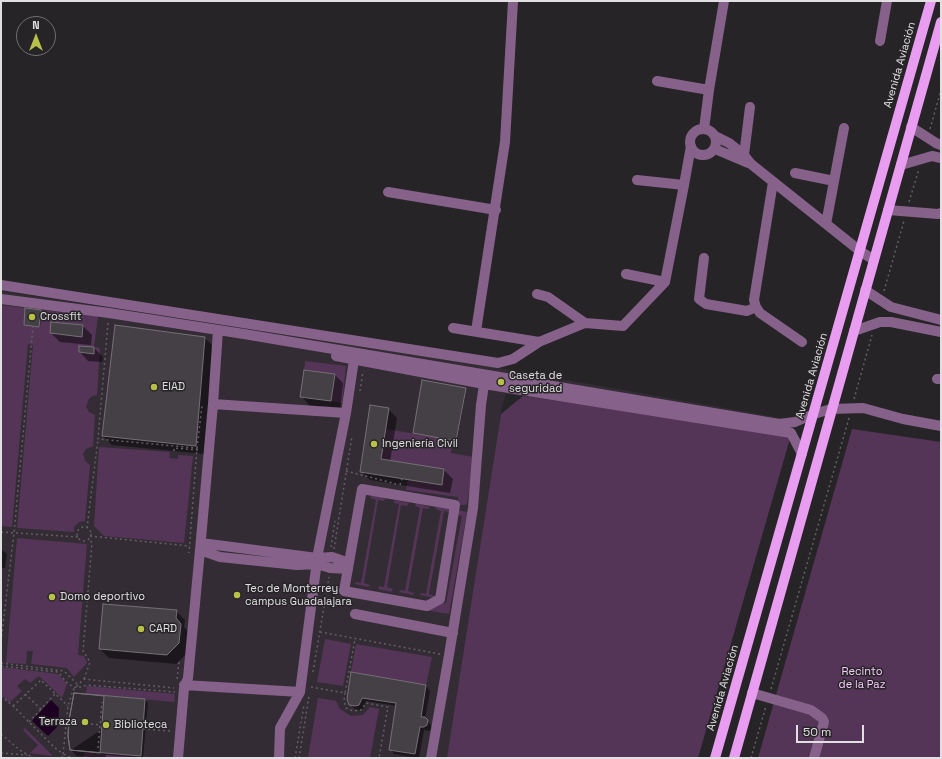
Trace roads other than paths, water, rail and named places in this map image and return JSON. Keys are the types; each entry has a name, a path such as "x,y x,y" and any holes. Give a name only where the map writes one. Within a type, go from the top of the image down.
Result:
{"main road":[{"name":"Avenida Aviación","path":"715,758 730,711 931,1"},
{"path":"734,758 941,22"},
{"path":"730,711 745,716"}],"street":[{"path":"476,331 496,210 505,142 512,1"},
{"path":"704,129 724,1"},
{"path":"880,41 887,1"},
{"path":"657,81 709,90"},
{"path":"745,160 750,107"},
{"path":"912,127 941,145"},
{"path":"826,224 844,128"},
{"path":"1,285 498,363 513,359 539,342 584,324 623,326 665,282 692,135 698,130 704,129 711,131 717,142 715,149 710,154 703,155 696,153 690,146"},
{"path":"715,136 729,143 745,160 860,251 874,260"},
{"path":"715,149 745,160"},
{"path":"687,166 703,155"},
{"path":"901,165 932,156 941,158"},
{"path":"795,173 834,181"},
{"path":"637,180 684,185"},
{"path":"773,182 754,300 760,313 802,342"},
{"path":"388,192 496,210"},
{"path":"888,210 941,213"},
{"path":"704,258 699,299 706,304 747,311 756,307"},
{"path":"626,274 665,282"},
{"path":"866,290 891,307 941,320"},
{"path":"537,294 548,296 584,324"},
{"path":"1,299 109,313 791,433 802,454"},
{"path":"910,325 913,313"},
{"path":"854,330 880,322 891,322 941,332"},
{"path":"453,328 539,342"},
{"path":"178,758 180,687 188,678 218,333"},
{"path":"354,356 365,361 779,424 795,422 814,414 832,409 863,408 902,419 941,426"},
{"path":"279,758 280,728 305,693 317,561 346,413 354,356"},
{"path":"431,758 473,508 481,405 485,379"},
{"path":"213,404 346,413"},
{"path":"456,505 440,599 427,606 344,591 362,489 456,505 473,508"},
{"path":"200,547 220,557 297,565 332,557 348,566"},
{"path":"317,561 330,568 348,566"},
{"path":"354,614 453,633"},
{"path":"180,687 305,693"},
{"path":"180,687 282,695"},
{"path":"752,693 811,710 822,718 824,722 814,758"}],"place":[{"name":"Crossfit","path":"32,317"},
{"name":"Caseta de seguridad","path":"501,382"},
{"name":"EIAD","path":"154,387"},
{"name":"Ingeniería Civil","path":"374,444"},
{"name":"Tec de Monterrey campus Guadalajara","path":"237,595"},
{"name":"Domo deportivo","path":"52,597"},
{"name":"CARD","path":"141,629"},
{"name":"Terraza","path":"85,722"},
{"name":"Biblioteca","path":"106,725"}],"park label":[{"name":"Recinto de la Paz","path":"862,678"}]}
